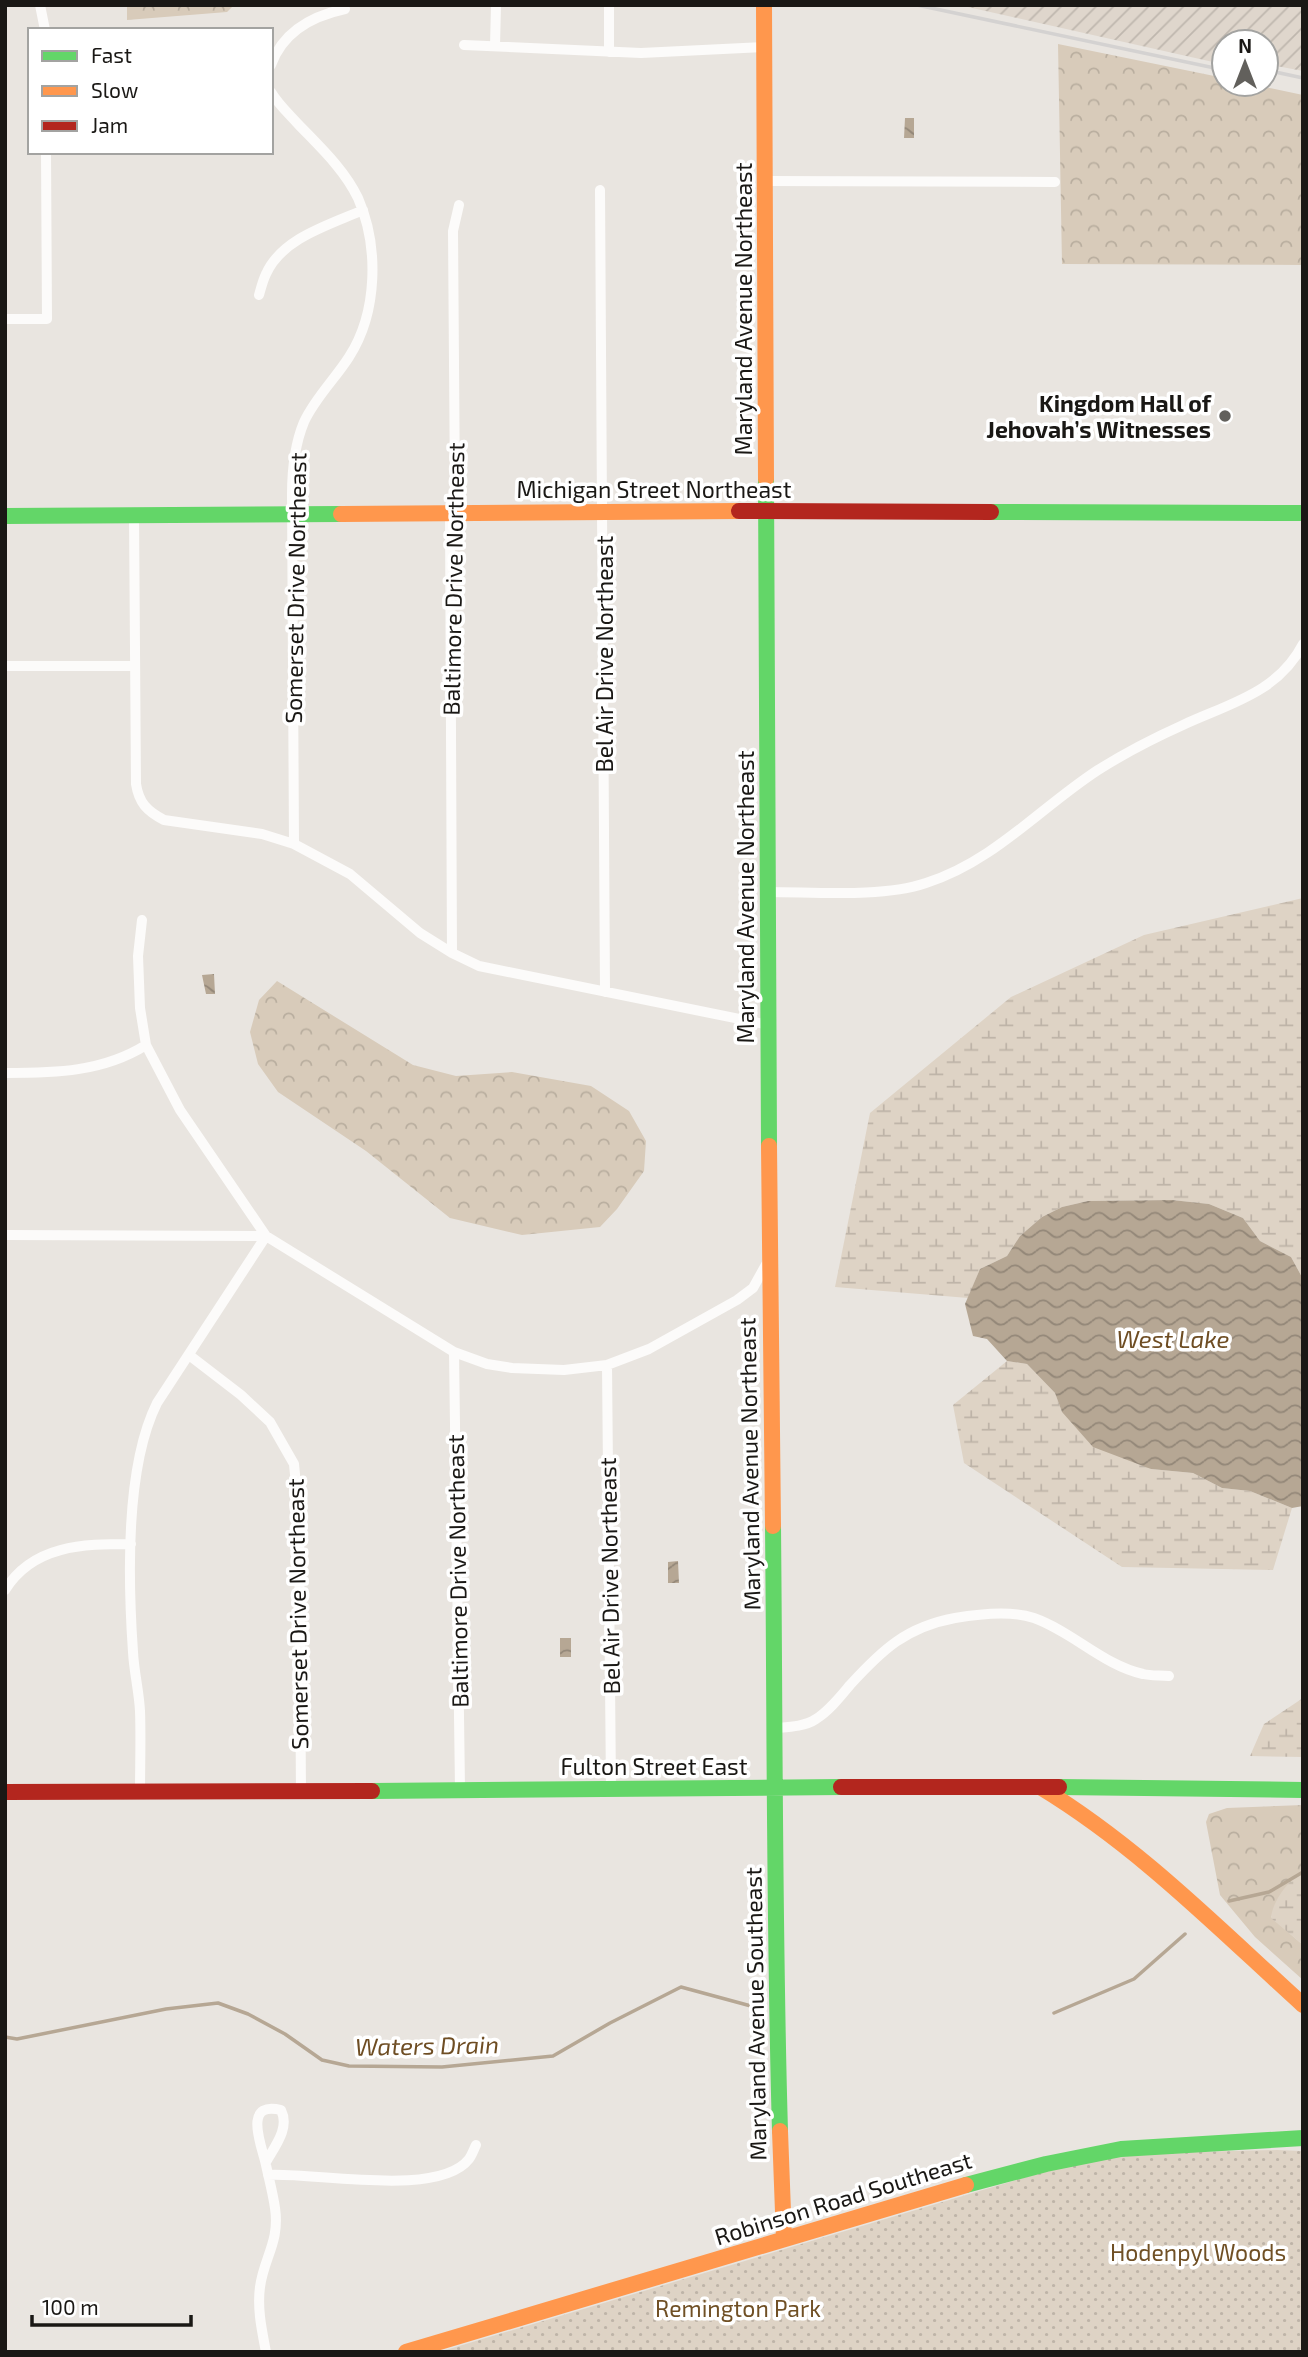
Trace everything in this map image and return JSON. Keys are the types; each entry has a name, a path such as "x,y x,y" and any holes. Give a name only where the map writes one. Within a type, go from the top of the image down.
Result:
{"main road":[{"name":"Maryland Avenue Northeast","path":"764,5 769,1259 776,1789"},
{"name":"Michigan Street Northeast","path":"5,516 766,510 1303,513"},
{"name":"Fulton Street East","path":"5,1792 1040,1787 1303,1790"},
{"path":"1040,1787 1080,1810 1126,1844 1303,2005"},
{"name":"Maryland Avenue Southeast","path":"776,1789 775,1970 784,2239"},
{"name":"Robinson Road Southeast","path":"406,2352 969,2184 1088,2155 1144,2146 1303,2138"}],"street":[{"path":"40,5 45,28"},
{"path":"495,46 496,5"},
{"path":"609,52 610,5"},
{"path":"273,61 280,46 307,21 321,14 345,9"},
{"path":"464,45 641,53 764,47"},
{"name":"Somerset Drive Northeast","path":"273,95 337,165 349,182 363,210 372,250 372,282 358,340 349,357 313,406 294,456 294,844"},
{"path":"5,319 47,319 46,154"},
{"path":"766,181 1055,182"},
{"name":"Bel Air Drive Northeast","path":"600,190 605,992"},
{"name":"Baltimore Drive Northeast","path":"452,953 450,513 455,494 453,231 459,205"},
{"path":"259,295 266,273 279,254 309,233 363,210"},
{"path":"134,515 136,784 138,798 150,813 164,820 262,834 294,844 350,874 419,933 479,966 769,1025"},
{"path":"768,892 891,890 925,884 947,876 994,849 1099,769 1163,735 1251,696 1273,682 1303,644"},
{"path":"5,666 134,666"},
{"path":"142,920 138,956 140,1008 146,1045 180,1110 266,1236 454,1352 487,1364 512,1368 564,1370 607,1364 649,1349 737,1300 753,1288 769,1259"},
{"path":"5,1073 48,1073 83,1069 114,1062 146,1045"},
{"path":"5,1235 266,1236"},
{"path":"141,1792 140,1709 133,1654 131,1545 135,1479 147,1423 157,1403 266,1236"},
{"name":"Baltimore Drive Northeast","path":"454,1352 460,1789"},
{"name":"Somerset Drive Northeast","path":"189,1355 241,1395 270,1422 294,1464 299,1516 301,1792"},
{"name":"Bel Air Drive Northeast","path":"607,1364 611,1788"},
{"path":"5,1590 19,1572 41,1556 52,1552 89,1545 131,1545"},
{"path":"775,1728 793,1727 816,1719 892,1644 916,1629 955,1618 1000,1614 1032,1617 1070,1635 1117,1664 1143,1674 1169,1676"},
{"path":"268,2175 288,2174 369,2181 423,2179 447,2173 468,2161 476,2145"},
{"path":"266,2162 276,2228 260,2287 260,2325 266,2352"}],"shaded area":[{"path":"959,5 1303,5 1303,71 1280,67 1280,28 1210,28 1210,61"}],"green space":[{"path":"127,5 234,5 227,12 127,20"},
{"path":"1058,44 1210,75 1210,98 1280,98 1280,90 1303,95 1303,265 1062,264"},
{"path":"1303,898 1303,1279 1291,1257 1260,1241 1243,1218 1209,1204 1172,1200 1088,1201 1062,1207 1042,1217 1020,1236 1007,1256 980,1269 968,1298 835,1287 870,1113 1011,997 1144,935"},
{"path":"277,981 413,1065 456,1076 512,1072 591,1086 629,1111 646,1141 644,1171 617,1209 600,1227 522,1235 450,1218 366,1151 278,1092 258,1064 250,1032 259,1000"},
{"path":"1007,1361 1027,1364 1055,1393 1062,1412 1151,1469 1193,1473 1222,1488 1250,1491 1292,1508 1273,1570 1122,1567 964,1463 953,1405"},
{"path":"1303,1698 1303,1757 1250,1756 1264,1724"},
{"path":"1303,1805 1303,1871 1297,1875 1271,1917 1303,1945 1303,1980 1255,1937 1220,1895 1206,1822 1209,1814 1227,1808"},
{"path":"1303,1871 1303,1945 1271,1918 1282,1892"},
{"name":"Hodenpyl Woods","path":"1303,2151 1303,2352 439,2352 1040,2173 1098,2159 1155,2153"}],"water":[{"path":"905,118 914,118 914,138 904,138"},
{"path":"214,974 215,994 206,994 202,975"},
{"name":"West Lake","path":"1172,1200 1209,1204 1243,1218 1260,1241 1291,1257 1303,1279 1303,1506 1292,1508 1250,1491 1222,1488 1193,1473 1151,1469 1093,1447 1062,1412 1055,1393 1027,1364 1007,1361 987,1339 973,1336 965,1304 980,1269 1007,1256 1020,1236 1042,1217 1062,1207 1088,1201"},
{"path":"678,1561 679,1583 668,1583 668,1562"},
{"path":"560,1638 571,1638 571,1657 560,1657"}],"waterway":[{"name":"Waters Drain","path":"1229,1901 1269,1892 1303,1872"},
{"name":"Waters Drain","path":"1054,2013 1134,1979 1185,1934"},
{"name":"Waters Drain","path":"5,2037 17,2039 166,2009 218,2003 248,2014 285,2034 322,2060 349,2066 442,2067 553,2056 681,1987 762,2009"}],"railway":[{"path":"917,5 1210,67"},
{"path":"1280,73 1303,78"}],"traffic: fast":[{"path":"766,479 769,1146"},
{"path":"991,512 1303,513"},
{"path":"5,516 341,514"},
{"path":"773,1526 780,2131"},
{"path":"372,1791 841,1787"},
{"path":"1059,1787 1303,1790"},
{"path":"966,2185 1046,2164 1121,2149 1303,2138"}],"traffic: slow":[{"path":"764,5 766,479"},
{"path":"341,514 739,511"},
{"path":"769,1146 773,1526"},
{"path":"1040,1787 1076,1810 1144,1862 1303,2005"},
{"path":"780,2131 784,2239"},
{"path":"406,2352 966,2185"}],"traffic: jam":[{"path":"739,511 991,512"},
{"path":"841,1787 1059,1787"},
{"path":"5,1792 372,1791"}],"place":[{"name":"Kingdom Hall of Jehovah’s Witnesses","path":"1225,416"}],"park label":[{"name":"Remington Park","path":"738,2308"}]}
